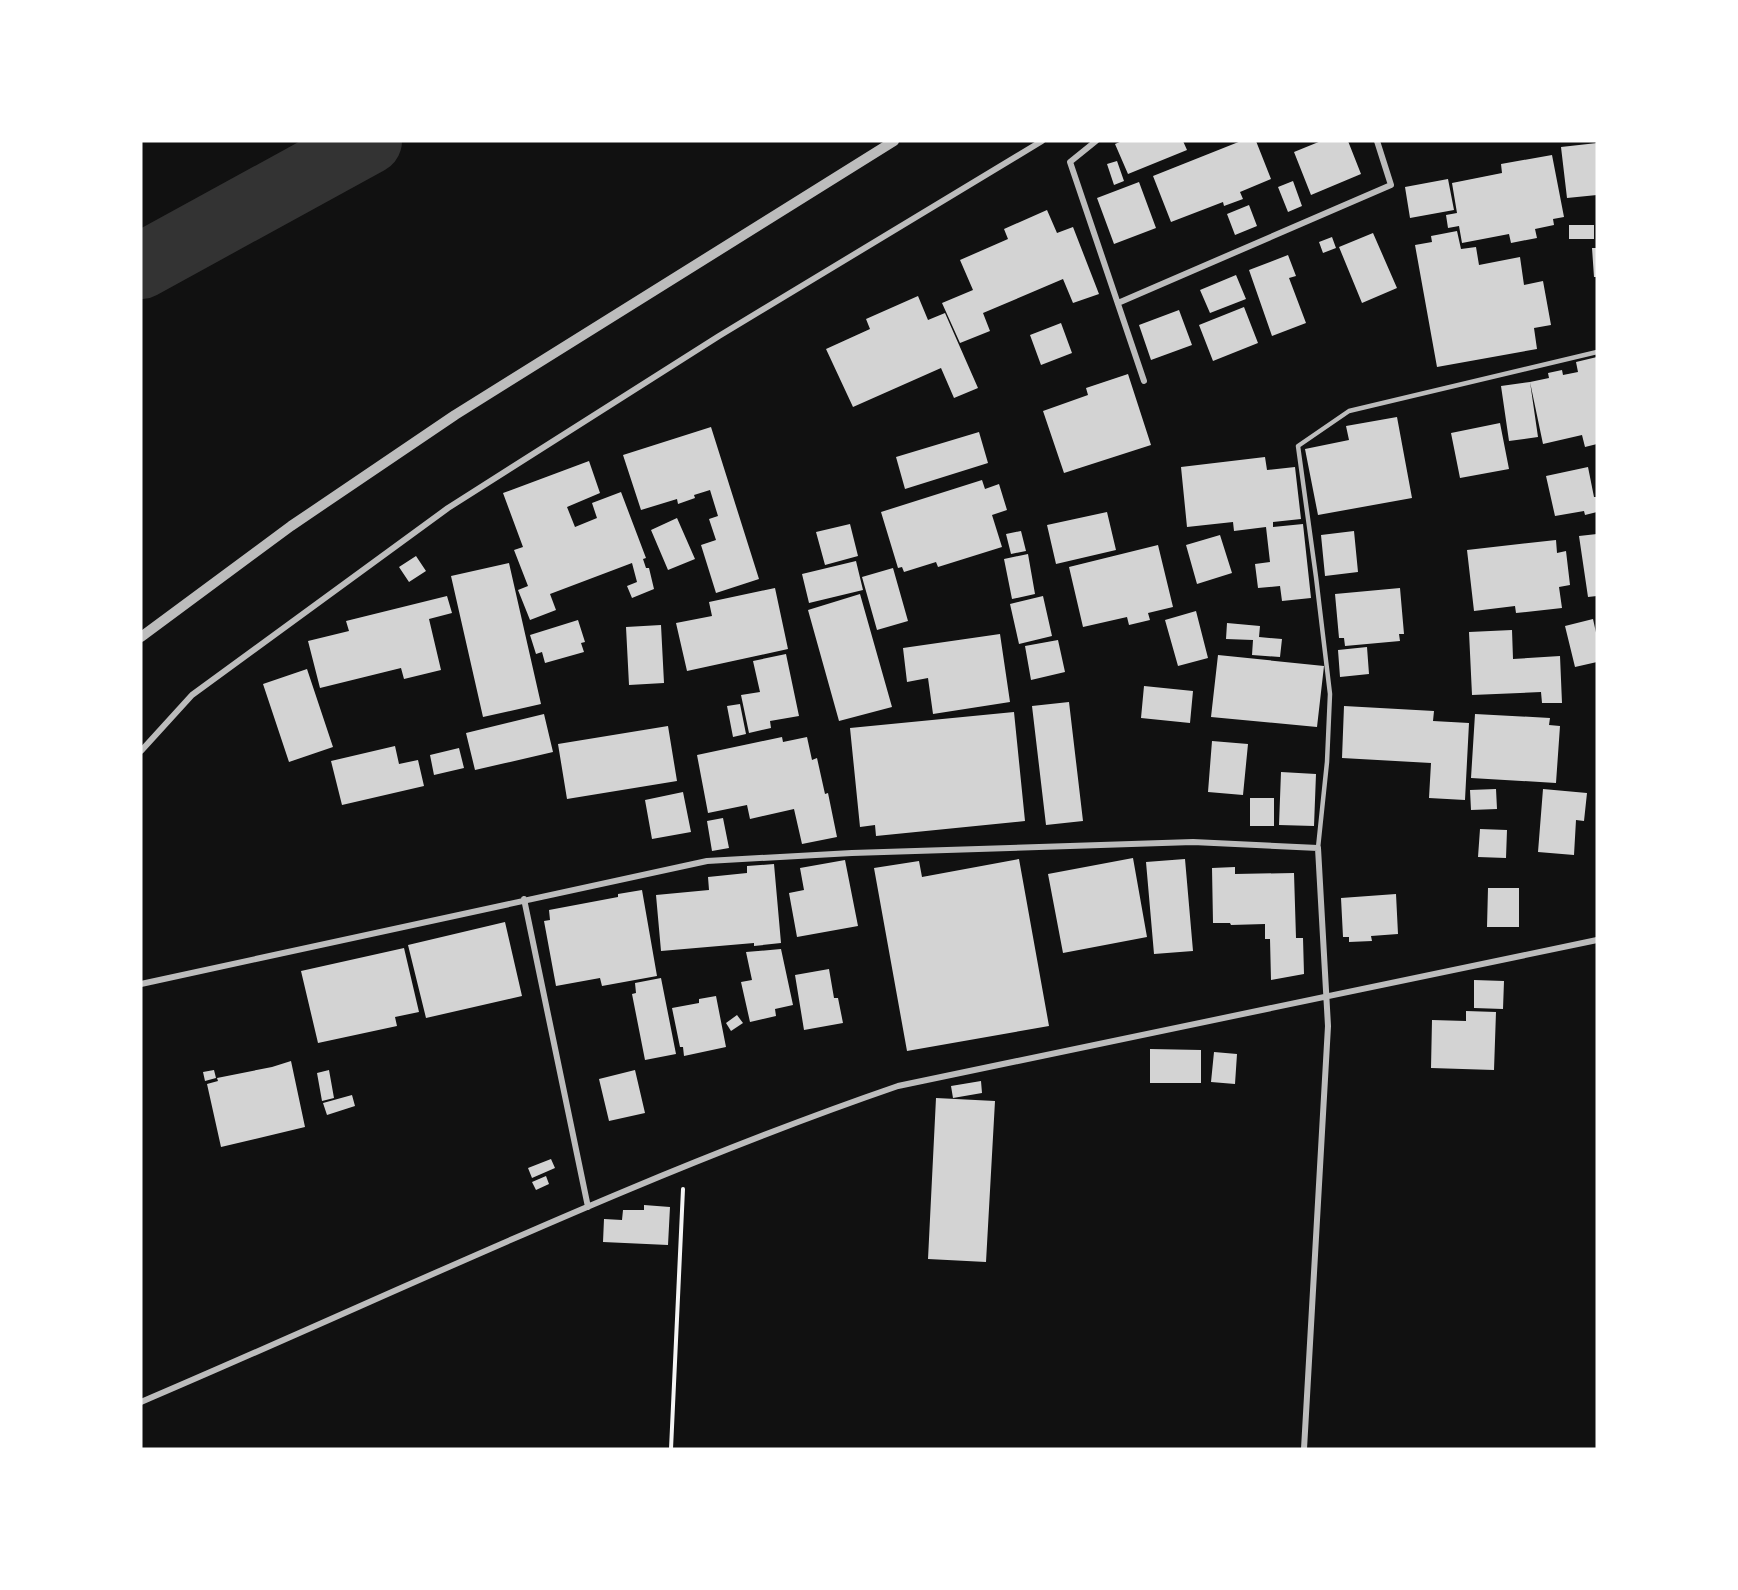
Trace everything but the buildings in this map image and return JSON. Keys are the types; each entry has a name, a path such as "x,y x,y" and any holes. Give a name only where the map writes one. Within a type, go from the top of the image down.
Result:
{"street":[{"path":"141,637 291,526 455,415 894,141"},
{"path":"141,751 192,695 448,508 719,336 1042,141"},
{"path":"1096,141 1070,162 1144,381"},
{"path":"1118,303 1391,185 1377,141"},
{"path":"141,984 524,899 708,861 852,853 1193,842 1318,848 1328,1026 1304,1449"},
{"path":"524,899 588,1207"},
{"path":"141,1402 680,1168 836,1107 898,1086 1597,940"}],"lane":[{"path":"1318,848 1327,762 1330,694 1298,446 1349,411 1597,352"}],"path":[{"path":"671,1449 683,1188 680,1168"}],"waterway":[{"path":"141,266 369,141"}]}
